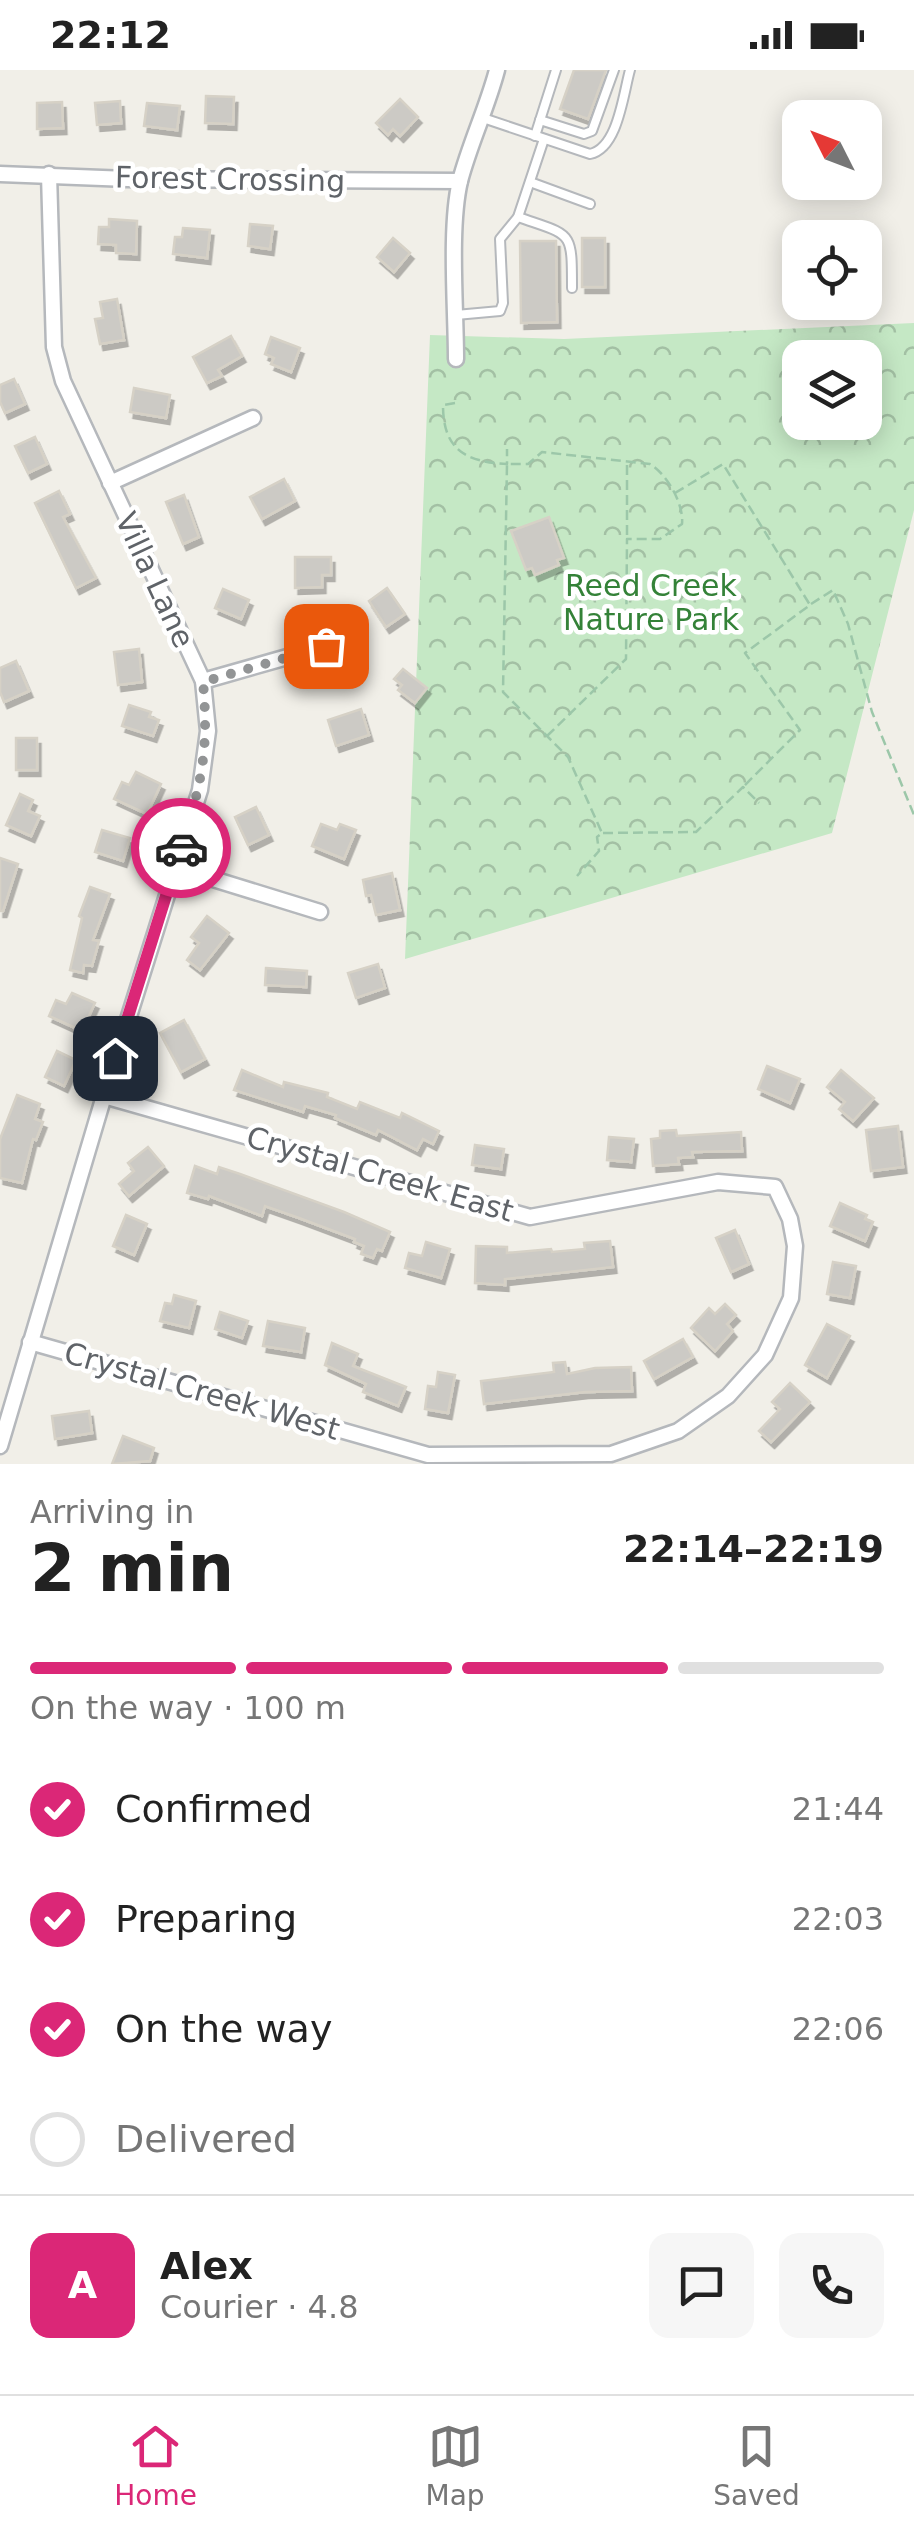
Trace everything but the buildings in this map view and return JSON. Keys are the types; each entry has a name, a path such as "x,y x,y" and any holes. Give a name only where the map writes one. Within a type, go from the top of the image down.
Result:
{"street":[{"path":"456,359 456,215 460,181 497,70"},
{"name":"Forest Crossing","path":"0,174 128,179 460,181"},
{"name":"Villa Lane","path":"0,1446 200,790 208,731 203,682 62,381 54,347 49,174"},
{"path":"110,483 253,418"},
{"path":"203,682 326,646"},
{"path":"174,868 320,912"},
{"name":"Crystal Creek East","path":"104,1096 530,1217 718,1182 775,1187 790,1219 796,1246"},
{"name":"Crystal Creek West","path":"30,1342 428,1455 611,1454 678,1431 728,1396 765,1355 791,1298 796,1246"}],"lane":[{"path":"456,315 500,311 504,303 500,239 518,217 530,182 540,120 556,70"},
{"path":"540,120 584,134 592,131 614,70"},
{"path":"484,118 590,154 600,152 609,141 630,70"},
{"path":"530,182 590,204"},
{"path":"518,217 563,233 569,239 572,288"}],"path":[{"path":"455,403 443,405 444,424 460,452 480,463 528,464 542,452 650,464 660,470 682,514 677,530 660,540 628,538"},
{"path":"507,449 503,692 568,757 602,834"},
{"path":"547,736 626,659 627,464"},
{"path":"673,494 723,464 810,605"},
{"path":"576,876 598,851 597,837 602,834 696,832 800,730 744,653 833,590 848,624 872,712 914,815"},
{"path":"743,787 759,802"}],"green space":[{"name":"Reed Creek Nature Park","path":"914,323 914,510 832,833 405,959 430,335 564,339"}],"way so far":[{"path":"181,848 200,790 208,731 203,682 326,646"}],"route":[{"path":"115,1058 181,848"}]}
